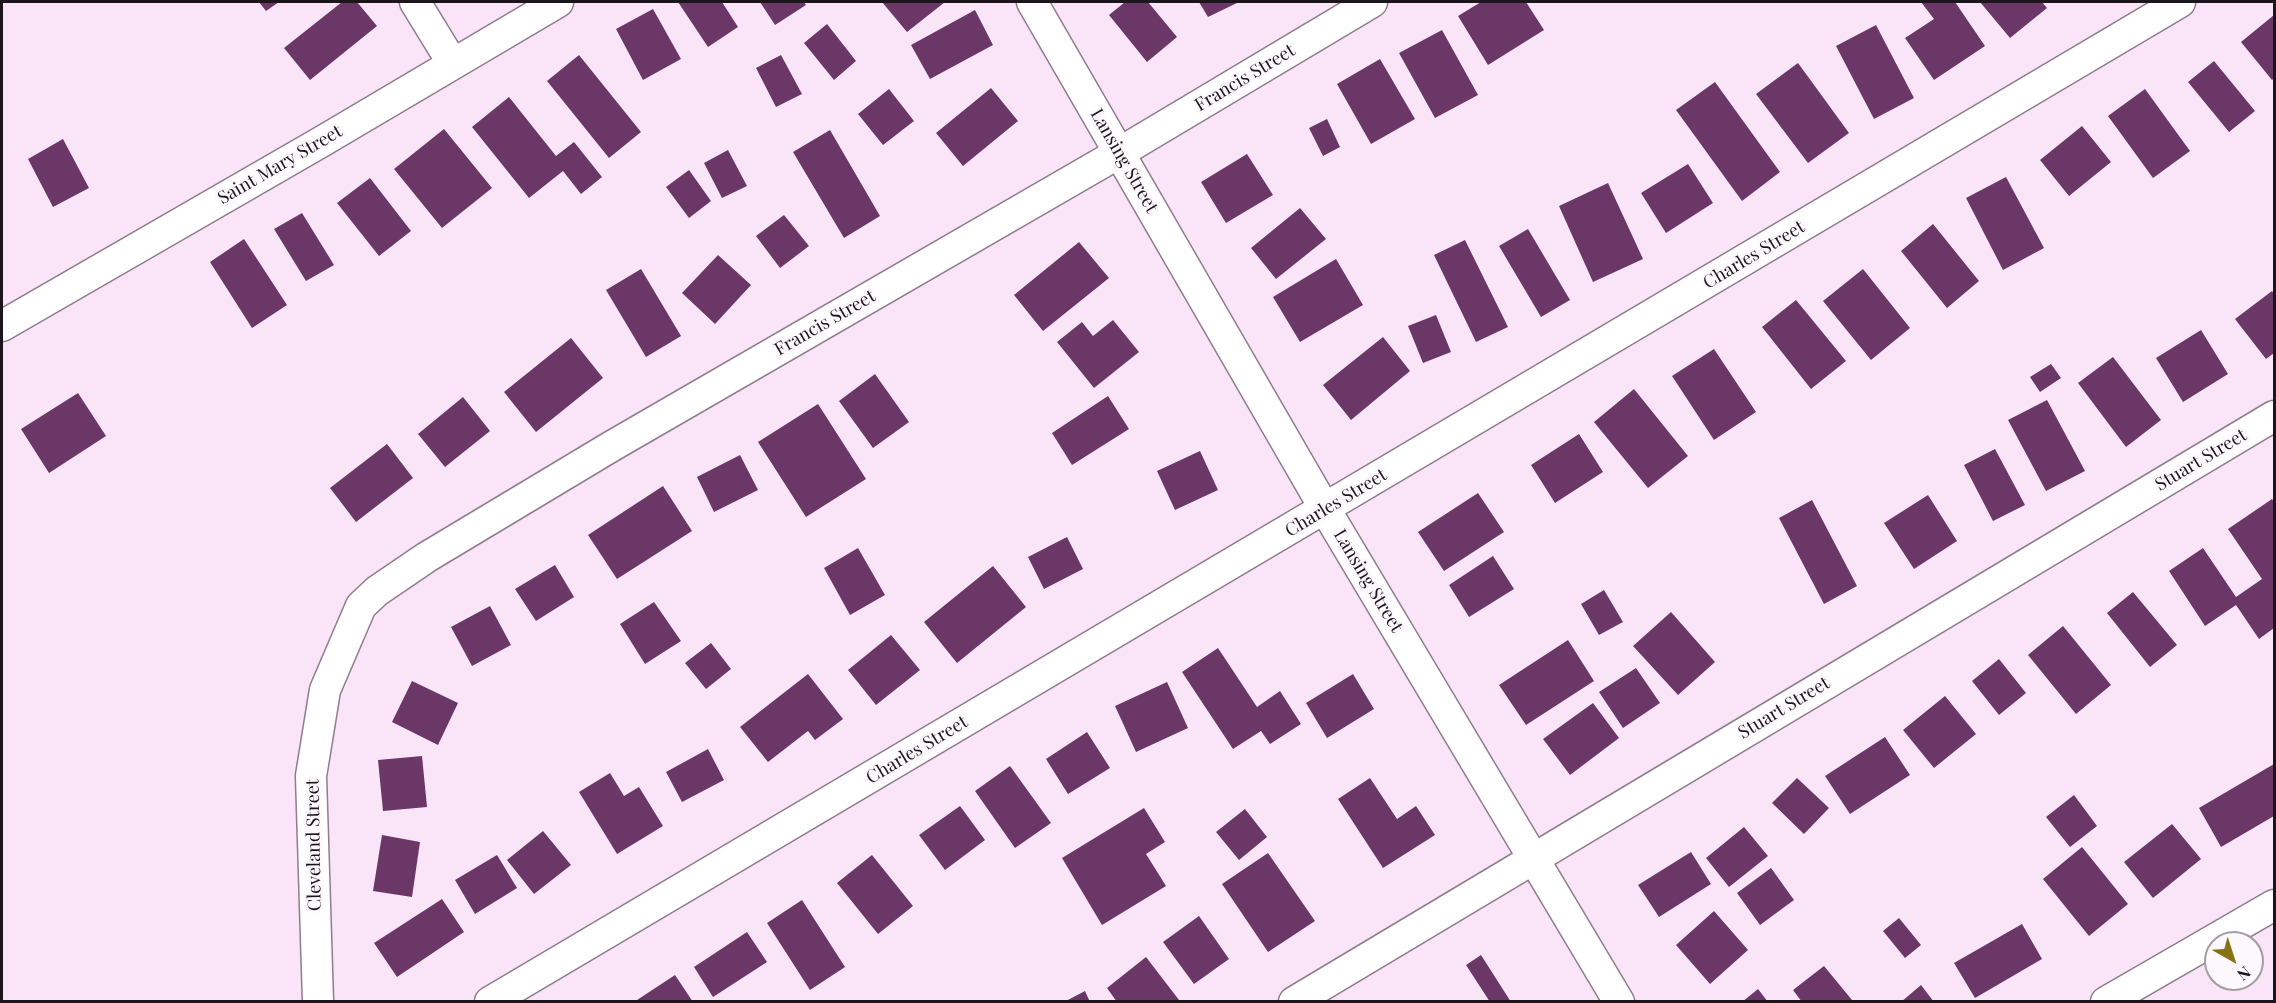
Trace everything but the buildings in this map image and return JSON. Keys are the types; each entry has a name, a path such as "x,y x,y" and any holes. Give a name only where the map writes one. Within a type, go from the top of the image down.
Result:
{"street":[{"path":"416,2 453,64"},
{"name":"Saint Mary Street","path":"2,326 558,2"},
{"name":"Lansing Street","path":"1032,2 1325,509 1619,1002"},
{"name":"Francis Street","path":"325,690 361,606 377,591 402,574 612,446 1119,153 1372,2"},
{"name":"Charles Street","path":"490,1002 2180,2"},
{"name":"Stuart Street","path":"1294,1002 2274,416"},
{"name":"Cleveland Street","path":"318,1002 311,776 325,690"},
{"path":"2106,1002 2274,904"}]}
